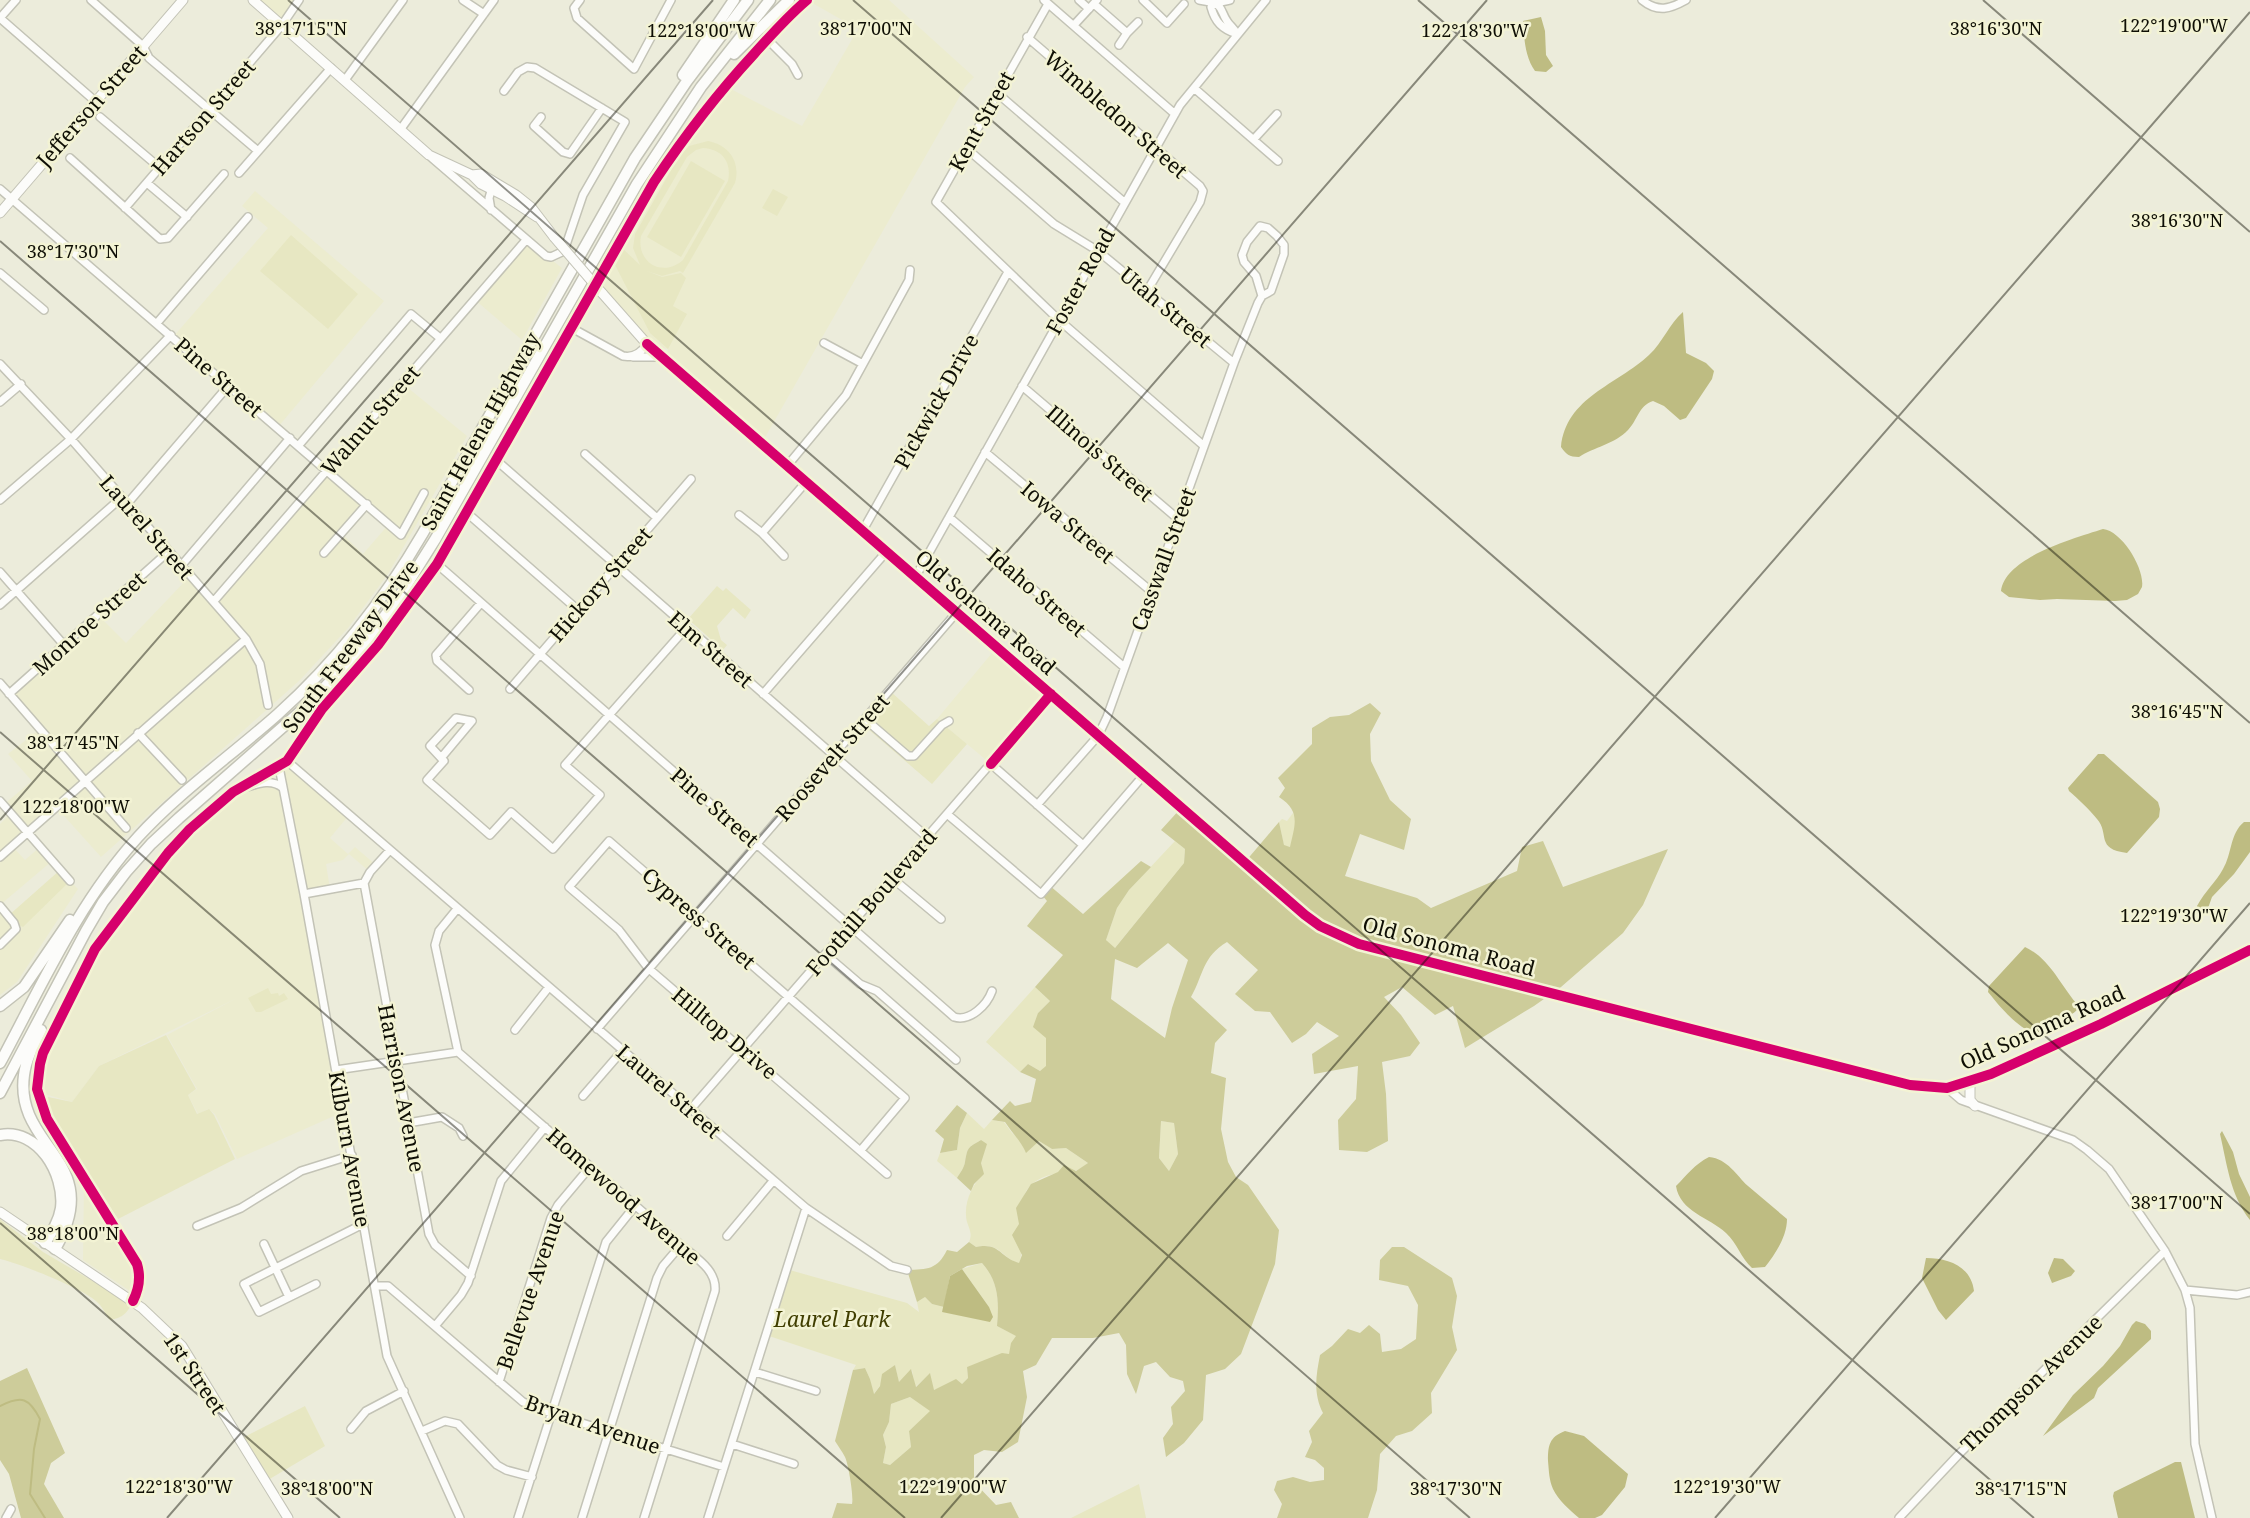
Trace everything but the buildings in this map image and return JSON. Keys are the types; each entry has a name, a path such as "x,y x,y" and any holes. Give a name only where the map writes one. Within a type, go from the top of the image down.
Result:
{"highway":[{"path":"648,138 659,113 734,0"},
{"name":"Saint Helena Highway","path":"0,1063 74,924 115,863 141,834 297,697 344,646 373,609 417,542 611,198 694,71 748,0"},
{"name":"Saint Helena Highway","path":"0,1093 103,902 151,844 309,704 349,662 386,616 436,538 625,203 694,97 770,0"},
{"path":"694,97 789,0"},
{"path":"0,1006 24,987 106,870 141,834"},
{"path":"50,1246 70,1217 71,1188 27,1110 23,1076 27,1061 86,931"},
{"path":"0,1135 17,1135 35,1143 45,1155 57,1179 61,1211 50,1246"}],"main road":[{"name":"Jefferson Street","path":"0,212 183,0"},
{"name":"Old Sonoma Road","path":"253,0 429,155 472,175 481,174 493,186 516,195 531,207 647,344 1143,776 1320,926 1359,944 1910,1085 1947,1088 1970,1082 2101,1024 2250,950"},
{"path":"1970,1082 1969,1096 1975,1107"},
{"name":"1st Street","path":"0,1212 133,1301 182,1346 288,1518"}],"street":[{"path":"16,0 0,18 95,102"},
{"path":"91,0 143,46 149,58 258,151"},
{"name":"Hartson Street","path":"125,208 282,25 299,0"},
{"path":"345,80 403,0"},
{"path":"463,0 484,14"},
{"path":"400,130 494,0"},
{"path":"580,0 575,8 577,18 634,69 671,0"},
{"name":"South Freeway Drive","path":"133,1301 140,1273 137,1264 47,1119 37,1089 40,1064 52,1032 86,966 107,932 176,844 233,792 287,761 317,716 378,645 437,564 640,204 670,158 712,102 767,39 807,0"},
{"path":"1079,0 1094,4 1127,33"},
{"path":"1143,0 1167,23 1184,5"},
{"path":"1199,0 1216,3 1230,0"},
{"name":"Foster Road","path":"916,576 1154,147 1194,88 1266,0"},
{"path":"1642,0 1662,10 1686,0"},
{"path":"1046,2 1175,114"},
{"name":"Kent Street","path":"1009,272 936,202 1046,2"},
{"path":"1216,3 1223,8 1228,23 1234,27 1237,34"},
{"path":"1074,25 1094,4"},
{"path":"1119,45 1138,22"},
{"name":"Wimbledon Street","path":"1027,37 1203,191 1200,202 1147,291"},
{"path":"767,39 792,64 798,75"},
{"path":"504,91 519,72 527,67 535,68 602,108 570,154 563,152 534,126 541,117"},
{"path":"239,173 331,68"},
{"path":"1194,88 1278,161"},
{"path":"997,93 1124,202"},
{"name":"Old Sonoma Road","path":"429,155 526,240 551,257 564,251 583,195 625,122 602,108"},
{"path":"1254,139 1277,114"},
{"path":"100,117 160,168"},
{"name":"Utah Street","path":"966,149 1054,224 1098,251 1234,363"},
{"path":"69,158 160,239 168,238 224,174"},
{"path":"147,183 187,217"},
{"path":"492,210 489,198 493,186"},
{"name":"Pine Street","path":"0,188 401,535 425,493"},
{"path":"157,323 248,217"},
{"name":"Casswall Street","path":"1037,805 1098,736 1107,717 1234,363 1262,296 1271,291 1284,254 1284,245 1268,228 1260,226 1247,242 1242,255 1244,262 1256,276 1262,296"},
{"name":"Walnut Street","path":"214,601 526,240"},
{"path":"787,466 846,395 909,280 910,270"},
{"path":"0,272 44,310"},
{"path":"1009,272 1059,320 1204,446"},
{"name":"Pickwick Drive","path":"863,530 1009,272"},
{"path":"299,445 411,314 440,338"},
{"path":"570,327 615,353 629,357 662,357"},
{"path":"0,500 71,439 171,335"},
{"path":"824,343 863,364"},
{"path":"629,357 642,351 647,344"},
{"name":"Laurel Street","path":"0,364 71,439 246,639 260,664 268,705"},
{"path":"0,402 21,384"},
{"path":"0,605 124,501 229,385"},
{"name":"Illinois Street","path":"1022,386 1178,519"},
{"path":"181,566 290,438"},
{"name":"Iowa Street","path":"985,452 1152,592"},
{"path":"585,454 657,518"},
{"name":"Elm Street","path":"496,460 927,837"},
{"name":"Hickory Street","path":"510,689 691,479"},
{"path":"762,533 806,482"},
{"path":"324,553 367,504"},
{"path":"466,512 578,610"},
{"path":"739,515 762,533 784,556"},
{"name":"Idaho Street","path":"949,517 1124,667"},
{"path":"762,694 887,551"},
{"name":"Monroe Street","path":"9,694 168,552"},
{"name":"Pine Street","path":"437,564 954,1017 962,1018 973,1014 987,1001 992,991"},
{"path":"0,572 64,645"},
{"path":"469,690 437,661 436,655 481,603"},
{"name":"Roosevelt Street","path":"597,1029 957,612"},
{"path":"441,758 472,721 456,718 430,746 441,758 444,761 427,779 490,835 511,812 553,849 600,794 565,765 686,628"},
{"path":"0,857 246,639"},
{"path":"0,683 126,828"},
{"name":"Foothill Boulevard","path":"690,1110 1051,694"},
{"path":"865,719 908,756 914,756 942,725 949,721"},
{"path":"138,733 182,780"},
{"name":"Laurel Street","path":"287,761 773,1181 806,1208 891,1266 907,1270"},
{"path":"991,764 1083,845"},
{"name":"Kilburn Avenue","path":"279,768 387,1356 460,1518"},
{"path":"947,814 1041,894 1143,776"},
{"path":"233,792 270,782 283,789"},
{"path":"0,801 70,881"},
{"name":"Cypress Street","path":"569,887 609,841 905,1098 861,1150"},
{"path":"304,894 364,883 390,850"},
{"path":"892,878 940,919"},
{"name":"Harrison Avenue","path":"364,883 429,1234 435,1245 471,1276"},
{"name":"Hilltop Drive","path":"569,887 619,930 648,968 887,1174"},
{"path":"0,906 15,923 16,929 0,945"},
{"path":"336,1070 458,1052 435,945 439,931 457,909"},
{"path":"825,954 860,984 877,991 956,1060"},
{"path":"515,1030 549,987"},
{"path":"583,1096 622,1051"},
{"name":"Homewood Avenue","path":"458,1052 712,1272 716,1285 644,1518"},
{"path":"1947,1088 1955,1097 1975,1107 2073,1140 2087,1150 2109,1169 2165,1251 2185,1290 2190,1308 2195,1444 2212,1518"},
{"path":"408,1123 442,1117 458,1128 463,1136"},
{"path":"435,1326 461,1295 471,1276 501,1181 545,1127"},
{"path":"197,1226 241,1208 301,1171 352,1155"},
{"name":"Bellevue Avenue","path":"499,1382 551,1218 558,1205 590,1167"},
{"path":"727,1236 773,1181"},
{"path":"518,1518 606,1242 635,1206"},
{"path":"708,1518 806,1208"},
{"path":"316,1284 259,1312 244,1284 365,1225"},
{"path":"264,1244 289,1297"},
{"path":"582,1518 657,1278 663,1266 681,1245"},
{"name":"Thompson Avenue","path":"1899,1518 1961,1452 2165,1251"},
{"name":"Bryan Avenue","path":"376,1286 388,1286 523,1402 552,1414 724,1467"},
{"path":"2185,1290 2237,1295 2250,1292"},
{"path":"755,1372 816,1391"},
{"path":"351,1429 366,1411 404,1391"},
{"path":"422,1431 445,1421 458,1424 497,1465 532,1477"},
{"path":"732,1444 794,1464"},
{"path":"6,1518 11,1509"}],"shaded area":[{"path":"253,0 299,0 282,25"},
{"path":"807,0 889,0 974,77 965,87 763,441 667,357 668,349 649,345 595,283 640,204 725,86 802,126 858,29"},
{"path":"1541,17 1545,31 1546,55 1553,66 1546,72 1535,71 1532,66 1524,34 1523,21"},
{"path":"255,191 384,301 278,427 173,337 268,228 242,206"},
{"path":"526,240 562,268 522,340 474,299"},
{"path":"1683,312 1686,353 1706,363 1714,371 1712,379 1686,418 1680,420 1664,406 1653,401 1644,406 1631,426 1617,439 1579,457 1566,453 1561,447 1572,416 1595,394 1649,355"},
{"path":"402,383 467,436 388,574 348,628 300,680 101,857 56,807 12,846 25,860 40,847 52,861 0,905 0,824 11,813 3,805 32,781 8,754 40,729 9,694 98,615 126,643 190,576 214,601","holes":["367,504 389,524 363,554 341,533"]},
{"path":"2103,529 2118,536 2136,561 2142,579 2138,594 2127,600 2115,601 2040,600 2009,597 2001,591 2005,579 2028,559 2059,544"},
{"path":"997,647 1051,694 991,764 937,719"},
{"path":"1370,703 1381,713 1370,734 1371,761 1390,800 1411,819 1404,850 1360,834 1345,876 1417,898 1431,908 1517,871 1522,847 1543,841 1563,887 1668,849 1643,905 1623,933 1561,987 1465,1048 1453,1006 1435,1015 1402,987 1384,997 1401,1015 1420,1043 1410,1056 1382,1062 1388,1141 1367,1152 1339,1150 1338,1120 1356,1099 1358,1066 1314,1074 1312,1054 1339,1036 1317,1022 1306,1034 1292,1043 1270,1012 1255,1011 1235,994 1258,970 1227,942 1219,948 1208,960 1191,997 1227,1030 1215,1043 1211,1073 1226,1078 1221,1129 1228,1162 1236,1177 1248,1185 1279,1230 1275,1264 1241,1354 1225,1369 1206,1375 1203,1420 1184,1443 1166,1457 1163,1438 1173,1424 1171,1407 1185,1391 1183,1381 1170,1377 1156,1362 1144,1366 1136,1394 1127,1374 1126,1345 1119,1333 1093,1338 1052,1338 1036,1365 1023,1371 1027,1397 1018,1442 1002,1452 984,1450 974,1455 974,1482 996,1505 1011,1502 1019,1518 832,1518 837,1503 852,1504 846,1460 835,1441 853,1370 865,1368 874,1394 880,1386 882,1374 895,1365 899,1382 911,1369 916,1387 930,1373 934,1390 956,1379 962,1384 968,1378 967,1367 1002,1353 1009,1354 1011,1343 1016,1336 997,1326 997,1293 992,1277 982,1263 967,1266 950,1276 944,1307 932,1304 925,1297 917,1302 907,1270 931,1267 947,1250 957,1252 969,1242 976,1247 995,1248 1019,1263 1022,1255 1012,1235 1019,1224 1016,1208 1031,1184 1058,1172 1064,1165 1076,1171 1088,1163 1066,1148 1052,1149 1039,1141 1026,1153 1005,1122 992,1120 1010,1101 1015,1106 1031,1102 1036,1079 1020,1072 1028,1064 1040,1071 1046,1066 1046,1038 1033,1027 1038,1013 1050,1001 1035,987 1063,955 1027,926 1047,901 1041,894 1049,885 1083,914 1141,861 1151,867 1129,890 1117,908 1106,940 1115,948 1184,863 1185,849 1161,830 1181,808 1245,862 1279,822 1284,845 1290,847 1295,819 1291,808 1279,797 1285,788 1278,778 1312,744 1312,728 1330,717 1349,715","holes":["1168,943 1188,960 1165,1038 1111,999 1115,959 1137,968","1161,1121 1174,1123 1178,1154 1169,1171 1159,1158","910,1397 930,1411 909,1431 911,1447 890,1465 883,1463 886,1447 883,1435 889,1422 891,1404"]},
{"path":"2098,754 2104,754 2158,802 2159,817 2127,853 2117,851 2107,844 2097,819 2068,788"},
{"path":"287,761 349,815 330,838 348,854 355,847 376,865 370,872 349,854 343,860 326,864 330,889 305,894 343,1112 237,1159 215,1114 208,1109 198,1114 188,1095 197,1089 167,1035 237,998 99,1066 72,1102 38,1092 40,1064 86,966 168,853 212,809 244,788 278,784 279,767"},
{"path":"2244,822 2250,822 2250,852 2212,897 2207,911 2199,912 2197,906 2223,869 2236,832"},
{"path":"70,881 78,889 17,982 0,995 0,906 14,923"},
{"path":"2025,947 2041,958 2076,1003 2077,1010 2039,1032 2033,1032 2018,1024 1988,992 1989,986"},
{"path":"957,1105 967,1113 960,1128 957,1150 940,1153 944,1139 935,1131"},
{"path":"2222,1131 2250,1197 2250,1220 2230,1179 2220,1134"},
{"path":"981,1140 987,1144 981,1163 984,1174 971,1191 957,1178 969,1148"},
{"path":"1709,1157 1727,1164 1787,1219 1783,1239 1765,1267 1752,1268 1726,1233 1689,1208 1679,1195 1676,1186 1695,1166"},
{"path":"84,1182 137,1264 136,1295 83,1260"},
{"path":"1392,1247 1404,1247 1452,1278 1457,1296 1452,1327 1457,1350 1431,1393 1432,1413 1412,1431 1396,1436 1380,1454 1377,1490 1368,1518 1277,1518 1282,1504 1274,1490 1277,1481 1293,1477 1310,1482 1324,1480 1324,1468 1315,1460 1305,1457 1312,1442 1309,1431 1323,1413 1317,1391 1320,1355 1348,1329 1360,1333 1369,1325 1380,1334 1382,1352 1401,1349 1416,1339 1418,1305 1408,1286 1379,1280 1380,1260"},
{"path":"1926,1258 1957,1265 1972,1282 1974,1291 1946,1320 1922,1278"},
{"path":"2054,1258 2063,1259 2075,1271 2071,1276 2052,1283 2048,1273"},
{"path":"962,1269 989,1307 993,1317 990,1322 942,1312 950,1276"},
{"path":"2136,1321 2145,1324 2151,1331 2151,1339 2098,1388 2094,1398 2043,1436 2073,1395 2120,1346"},
{"path":"27,1368 65,1453 51,1463 44,1484 64,1518 21,1518 9,1474 0,1460 0,1381"},
{"path":"1565,1431 1584,1436 1628,1474 1625,1487 1602,1515 1595,1518 1579,1518 1561,1501 1552,1486 1549,1475 1549,1446 1556,1436"},
{"path":"2175,1462 2181,1462 2195,1518 2118,1518 2114,1492"}],"green space":[{"path":"708,141 722,146 735,162 736,175 735,183 683,273 680,271 662,276 647,271 662,277 681,273 686,278 673,306 687,314 668,349 650,333 613,261 621,247 640,265 633,248 635,234 679,156 689,146","holes":["710,149 720,154 727,162 728,181 683,260 667,268 653,265 643,254 641,236 687,157 696,150"]},
{"path":"691,161 725,181 681,257 647,237"},
{"path":"773,189 788,197 777,216 762,208"},
{"path":"291,235 358,294 328,329 260,271"},
{"path":"717,586 723,591 726,588 751,610 745,619 733,608 717,626 721,640 727,645 723,650 688,619"},
{"path":"890,691 929,726 937,719 967,744 932,784 861,723"},
{"path":"1293,813 1297,820 1291,847 1284,846 1279,822 1282,819 1287,821"},
{"path":"1175,841 1185,849 1184,863 1114,949 1106,940 1117,908 1129,890"},
{"path":"60,870 70,881 23,927 14,923 8,916"},
{"path":"1035,987 1050,1001 1038,1013 1046,1038 1046,1067 1040,1071 1028,1064 1020,1072 986,1042"},
{"path":"268,988 271,994 278,993 279,996 284,993 288,999 256,1012 248,998"},
{"path":"166,1035 196,1089 188,1095 197,1114 209,1109 235,1159 118,1219 54,1121 48,1097 72,1102 99,1066"},
{"path":"967,1113 984,1129 992,1120 1004,1122 1021,1141 1039,1141 1052,1149 1066,1148 1088,1163 1076,1170 1042,1178 1026,1191 1021,1211 1022,1245 1019,1264 995,1248 976,1247 969,1242 971,1235 966,1209 970,1193 983,1174 981,1140 969,1148 957,1178 937,1161 940,1153 957,1150 960,1128"},
{"path":"1161,1121 1174,1123 1178,1154 1169,1171 1159,1158"},
{"path":"0,1216 1,1220 43,1252 115,1294 130,1307 128,1310 122,1316 110,1320 99,1304 79,1290 0,1259"},
{"name":"Laurel Park","path":"982,1263 992,1277 997,1292 997,1326 1017,1336 1009,1354 967,1367 968,1378 962,1384 933,1390 930,1374 915,1387 912,1370 899,1383 895,1365 873,1395 865,1368 853,1370 856,1365 766,1335 786,1269 907,1303 919,1312 917,1302 925,1297 932,1304 944,1307 942,1312 989,1307 962,1269"},
{"path":"910,1397 931,1411 909,1431 911,1447 890,1465 883,1463 886,1447 883,1435 889,1422 891,1404"},
{"path":"305,1406 325,1446 268,1480 242,1438"},
{"path":"1139,1484 1146,1518 1071,1518"}],"waterway":[{"path":"0,1406 14,1400 24,1400 40,1419 30,1494 45,1518"}],"cycle path":[{"path":"133,1301 139,1283 137,1264 47,1119 37,1089 43,1053 95,949 168,853 190,829 233,792 287,761 322,709 378,645 437,564 654,182 689,132 727,85 807,0"},
{"path":"647,344 1305,915 1320,926 1359,944 1910,1085 1947,1088 1991,1074 2101,1024 2250,950"},
{"path":"991,764 1051,694"}]}
